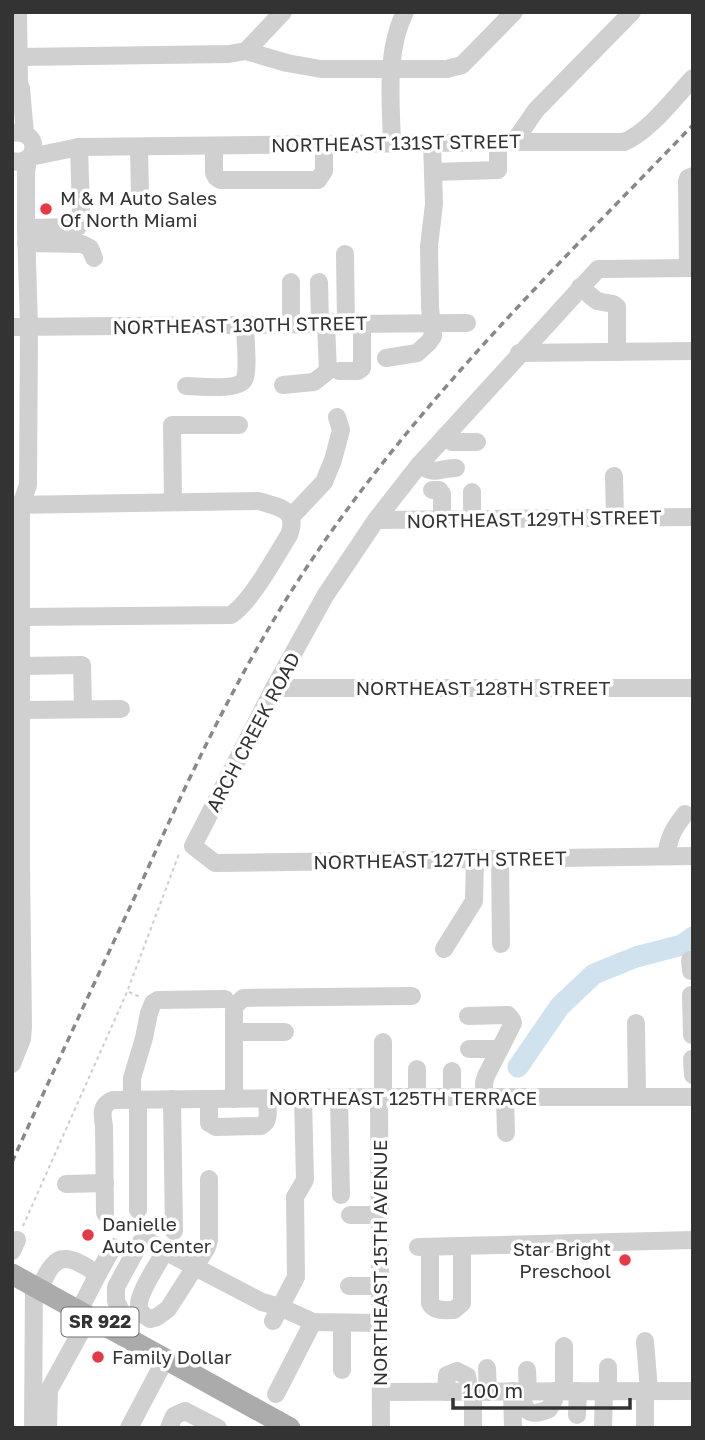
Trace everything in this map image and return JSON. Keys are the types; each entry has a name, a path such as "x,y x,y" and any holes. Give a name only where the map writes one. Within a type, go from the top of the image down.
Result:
{"main road":[{"name":"SR 922","path":"12,1274 289,1428"}],"street":[{"path":"17,505 28,485 21,327 26,172 19,84 18,12"},
{"path":"246,51 283,12"},
{"path":"392,144 391,70 395,35 405,12"},
{"path":"19,57 229,54 246,51 287,63 321,69 447,69 462,65 514,12"},
{"path":"433,172 496,171 506,142 632,12"},
{"name":"NORTHEAST 131ST STREET","path":"22,144 139,147 624,142 643,131 693,78"},
{"path":"386,358 417,353 433,336 429,246 433,211 432,143"},
{"path":"214,146 214,173 220,180 318,180 324,171 324,144"},
{"path":"26,235 78,227 81,210 76,147"},
{"path":"139,147 140,197"},
{"path":"690,268 687,181 693,176"},
{"path":"26,235 82,244 90,248 94,258"},
{"path":"339,371 358,371 362,368 345,254"},
{"name":"ARCH CREEK ROAD","path":"193,846 274,688 325,596 376,520 419,465 598,269 690,268"},
{"path":"290,282 291,324"},
{"path":"283,385 314,382 328,372 319,282"},
{"path":"580,287 597,301 617,307 617,352"},
{"name":"NORTHEAST 130TH STREET","path":"21,327 467,323"},
{"path":"186,386 234,386 242,383 247,364 245,325"},
{"path":"519,353 693,351"},
{"path":"291,517 324,482 341,430 337,417"},
{"path":"173,502 172,425 239,425"},
{"path":"445,436 452,442 477,442"},
{"path":"419,465 431,471 456,468"},
{"path":"614,476 615,518"},
{"path":"12,485 17,505 17,596 22,617 17,865 18,1051 12,1064"},
{"path":"432,490 439,490 442,494 442,520"},
{"path":"472,492 472,520"},
{"path":"17,505 259,501 282,508 291,517 293,526 243,604 230,615 22,617"},
{"name":"NORTHEAST 129TH STREET","path":"376,520 693,517"},
{"path":"19,675 82,665 83,709"},
{"name":"NORTHEAST 128TH STREET","path":"274,688 693,688"},
{"path":"22,710 121,709"},
{"path":"666,856 673,829 685,814"},
{"name":"NORTHEAST 127TH STREET","path":"193,846 215,863 693,856"},
{"path":"444,949 474,901 475,858"},
{"path":"500,858 501,944"},
{"path":"691,995 692,1035"},
{"path":"234,1099 234,1011 243,998 412,996"},
{"path":"138,1210 132,1078 153,1003 158,1000 225,999"},
{"path":"468,1016 511,1017 513,1023 486,1076 484,1097"},
{"path":"636,1023 637,1097"},
{"path":"234,1032 285,1032"},
{"name":"NORTHEAST 15TH AVENUE","path":"381,1428 380,1215 383,1042"},
{"path":"469,1049 500,1049"},
{"path":"692,1059 693,1075"},
{"path":"417,1069 417,1097"},
{"path":"452,1071 452,1097"},
{"path":"505,1097 506,1133"},
{"name":"NORTHEAST 125TH TERRACE","path":"105,1184 102,1113 107,1102 113,1100 693,1097"},
{"path":"277,1314 296,1277 295,1198 305,1180 303,1098"},
{"path":"339,1098 341,1195"},
{"path":"172,1099 174,1231"},
{"path":"209,1099 209,1122 216,1127 261,1126 268,1121 267,1099"},
{"path":"165,1251 139,1302 142,1314 150,1319 168,1308 207,1247 209,1179"},
{"path":"66,1184 105,1184 105,1213"},
{"path":"350,1215 380,1215"},
{"path":"462,1246 462,1303 454,1310 436,1310 430,1303 424,1247 462,1246 693,1240"},
{"path":"109,1328 120,1309 116,1301 116,1287 140,1243 148,1241 262,1303 277,1314 313,1322 380,1323"},
{"path":"48,1428 49,1390 84,1314 98,1274 113,1247"},
{"path":"33,1428 36,1288 59,1260 72,1259 98,1274"},
{"path":"349,1286 381,1286"},
{"path":"275,1394 313,1322"},
{"path":"342,1323 342,1370"},
{"path":"645,1341 645,1428"},
{"path":"564,1346 581,1390 603,1428"},
{"path":"129,1428 166,1358"},
{"path":"577,1415 581,1390 608,1367"},
{"path":"473,1428 477,1392 486,1368"},
{"path":"513,1428 527,1370"},
{"path":"381,1392 693,1391"},
{"path":"169,1428 174,1416 185,1411 218,1428"}],"path":[{"path":"15,1245 127,992 183,845 193,846"}],"waterway":[{"path":"518,1067 560,1006 594,974 636,957 682,945 693,937"}],"railway":[{"path":"12,1162 196,766 236,686 305,570 347,509 440,394 488,339 693,125"}],"place":[{"name":"M & M Auto Sales Of North Miami","path":"46,209"},
{"name":"Danielle Auto Center","path":"88,1235"},
{"name":"Star Bright Preschool","path":"625,1260"},
{"name":"Family Dollar","path":"98,1357"}]}
